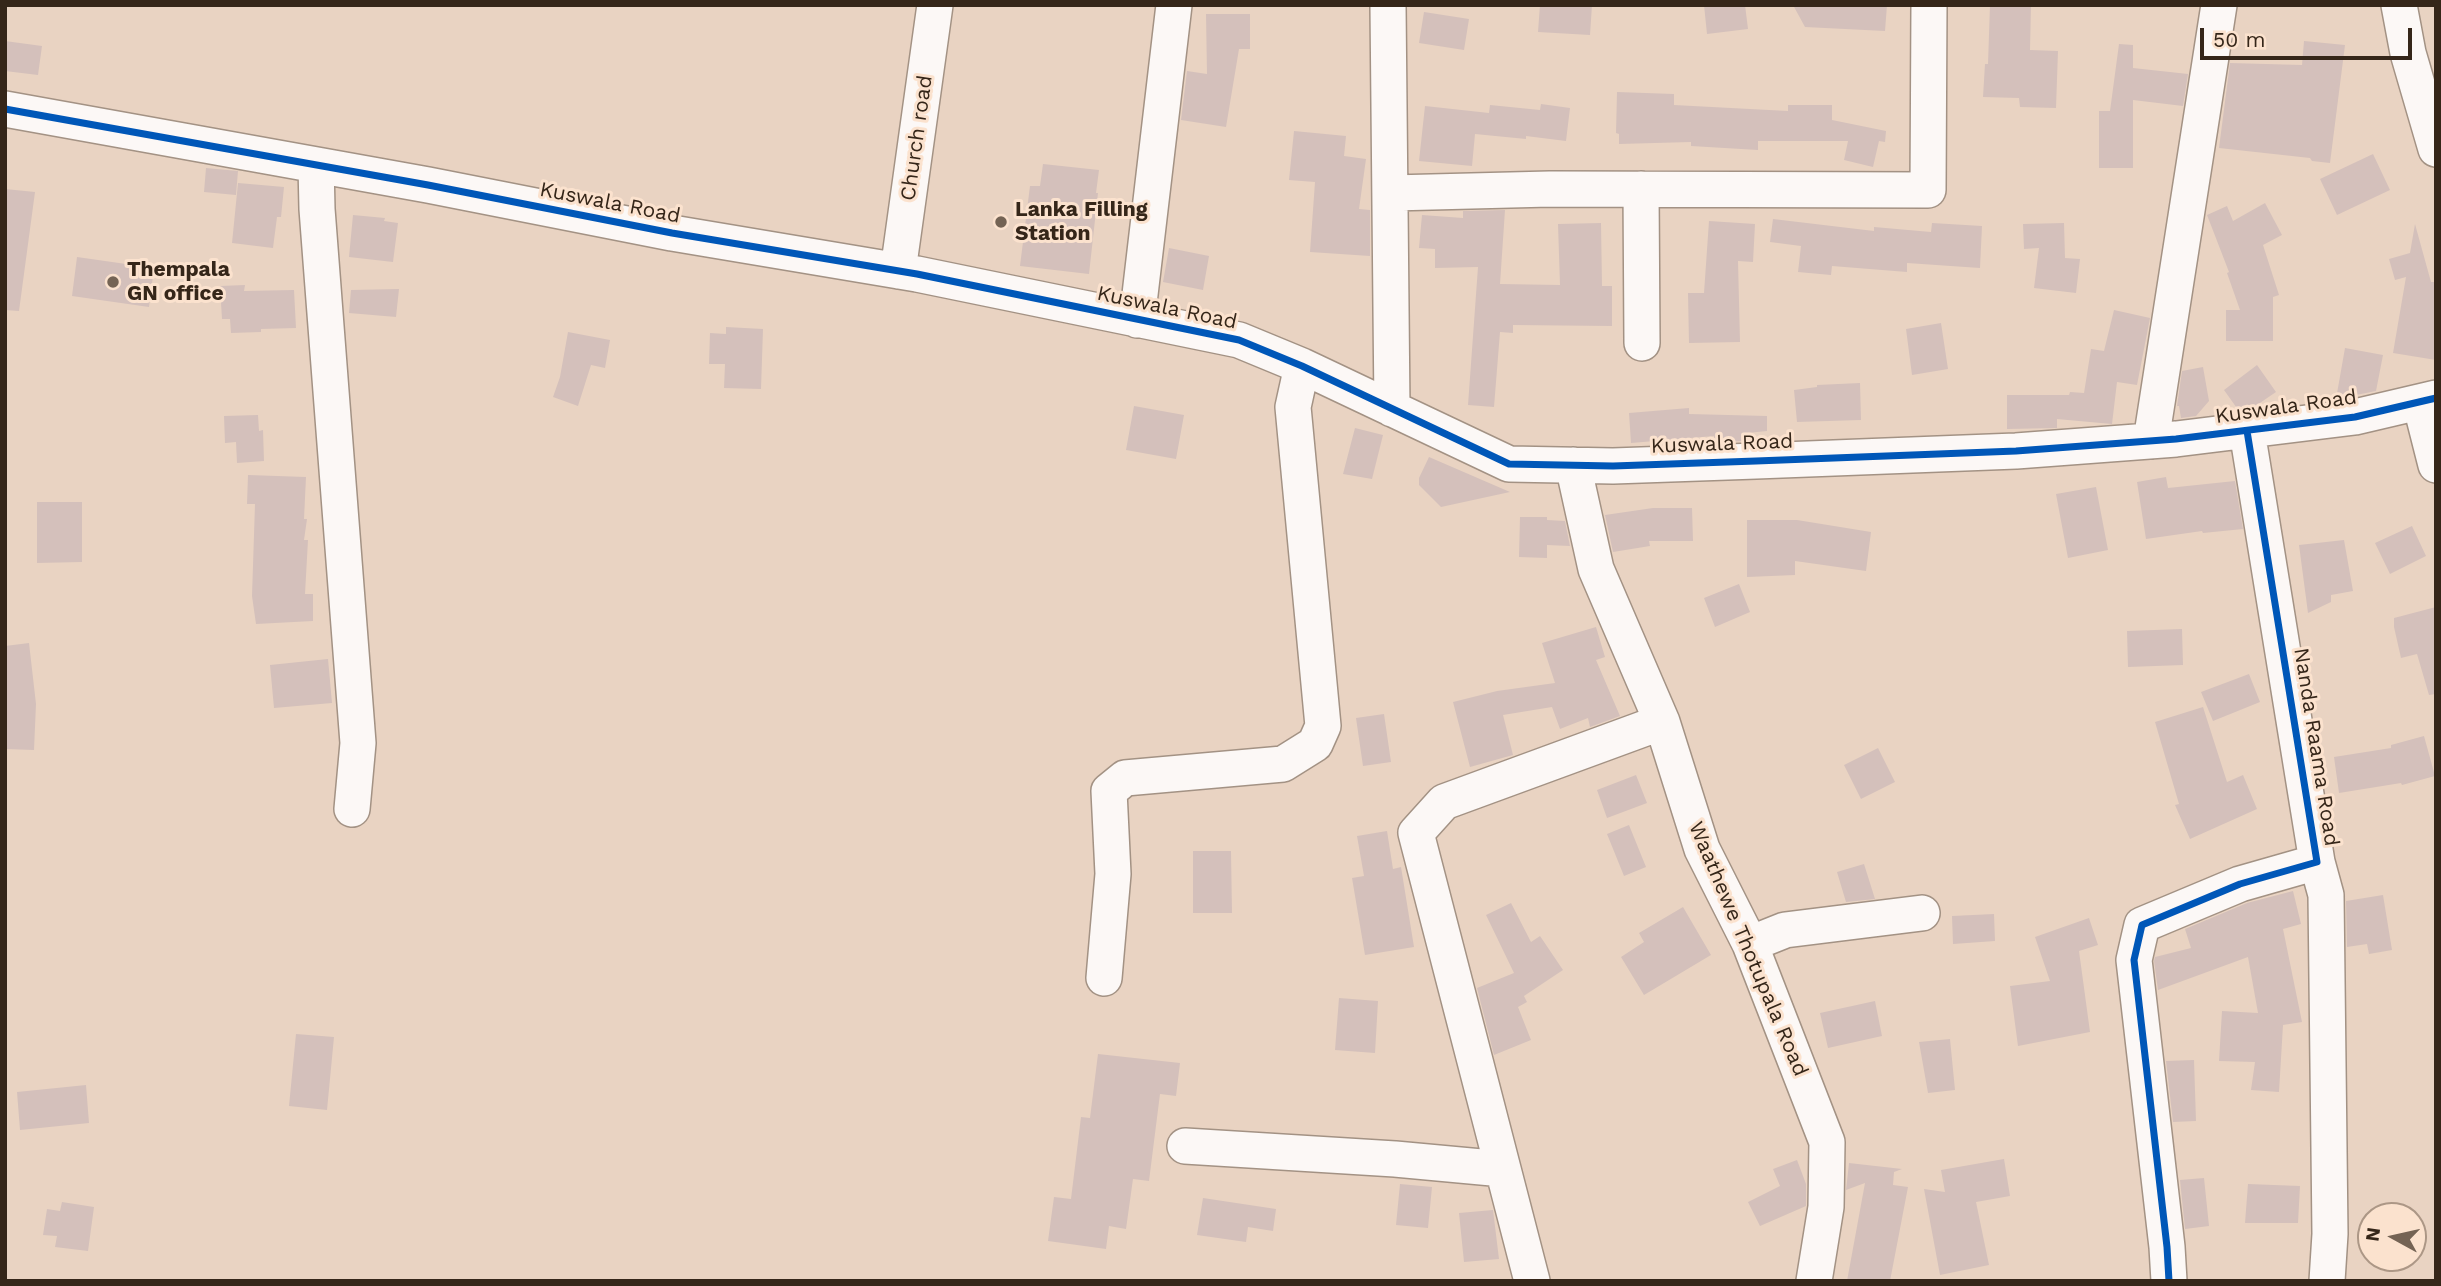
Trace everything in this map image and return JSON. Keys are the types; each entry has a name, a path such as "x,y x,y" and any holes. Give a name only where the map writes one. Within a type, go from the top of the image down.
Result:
{"street":[{"name":"Church road","path":"898,271 935,5"},
{"path":"1137,320 1174,5"},
{"path":"1388,5 1392,193 1392,409"},
{"path":"1392,193 1641,189 1928,190 1929,5"},
{"path":"2151,441 2220,5"},
{"path":"2399,5 2408,53 2436,149"},
{"name":"Kuswala Road","path":"5,108 672,233 898,271 1239,340 1302,366 1509,464 1573,465 2016,451 2247,431 2355,416 2428,400"},
{"path":"316,165 317,209 358,743 352,809"},
{"path":"1641,189 1642,343"},
{"path":"1104,978 1113,874 1109,791 1125,778 1283,764 1315,744 1323,726 1293,407 1302,366"},
{"path":"2428,400 2436,465"},
{"name":"Nanda Raama Road","path":"2169,1281 2134,960 2142,925 2240,884 2318,862 2247,431"},
{"name":"Waathewe Thotupala Road","path":"1573,465 1596,569 1662,722 1702,849 1750,944 1827,1142 1826,1207 1814,1281"},
{"path":"1532,1281 1416,833 1444,802 1662,722"},
{"path":"2318,862 2326,895 2330,1234 2327,1281"},
{"path":"1750,944 1785,930 1922,913"},
{"path":"1185,1146 1395,1159 1503,1169"}],"building":[{"path":"1540,5 1592,5 1590,35 1538,32"},
{"path":"1704,5 1745,5 1748,29 1707,34"},
{"path":"1793,5 1887,5 1885,31 1805,27"},
{"path":"1990,5 2031,5 2030,50 2058,51 2056,108 2020,107 2019,98 1983,97 1985,64 1988,64"},
{"path":"1424,12 1469,19 1464,50 1419,43"},
{"path":"1206,14 1250,14 1250,49 1239,49 1226,127 1181,120 1187,71 1207,74"},
{"path":"5,41 42,46 38,75 5,71"},
{"path":"2304,41 2345,45 2330,163 2312,161 2310,158 2219,148 2230,63 2302,65"},
{"path":"2119,44 2133,45 2133,68 2188,74 2183,106 2133,100 2133,168 2099,168 2099,111 2110,111"},
{"path":"1617,92 1674,94 1674,105 1788,111 1788,105 1832,105 1832,120 1886,131 1885,142 1879,141 1873,167 1844,160 1848,141 1758,141 1758,150 1691,146 1691,142 1619,144 1619,134 1616,133"},
{"path":"1541,104 1570,108 1566,141 1475,134 1472,166 1419,161 1425,106 1489,113 1490,105 1540,110"},
{"path":"1294,131 1346,136 1344,156 1366,159 1359,209 1370,210 1370,256 1310,252 1315,182 1289,180"},
{"path":"2373,154 2390,190 2337,215 2320,179"},
{"path":"1043,164 1099,170 1089,274 1020,266 1030,186 1040,186"},
{"path":"206,168 238,171 236,195 204,192"},
{"path":"238,183 284,187 281,217 277,217 273,248 232,243"},
{"path":"5,189 35,192 19,311 5,310"},
{"path":"2265,203 2282,235 2263,245 2279,295 2273,297 2273,341 2226,341 2226,310 2240,310 2207,215 2227,206 2233,221"},
{"path":"1505,210 1500,284 1560,285 1558,224 1601,223 1602,286 1612,286 1612,326 1513,325 1513,333 1500,332 1494,407 1468,405 1478,267 1435,268 1435,249 1419,248 1422,215 1463,218 1463,211"},
{"path":"353,215 385,218 384,221 398,223 393,262 349,257"},
{"path":"1773,219 1874,231 1874,227 1931,232 1932,223 1982,226 1980,268 1907,263 1907,272 1832,266 1831,275 1798,272 1801,246 1770,242"},
{"path":"1709,221 1755,224 1753,262 1738,261 1740,342 1689,343 1688,293 1704,293"},
{"path":"2064,223 2065,258 2080,259 2076,293 2034,288 2039,248 2024,249 2023,224"},
{"path":"2415,224 2431,282 2436,282 2436,360 2393,353 2406,277 2395,280 2389,259 2410,253"},
{"path":"1169,248 1209,256 1203,290 1163,282"},
{"name":"Thempala GN office","path":"77,257 154,268 149,307 72,296"},
{"path":"245,285 244,291 294,290 296,328 231,333 230,319 222,319 220,286"},
{"path":"399,289 396,317 349,313 351,290"},
{"path":"2114,310 2150,318 2137,385 2117,382 2112,424 2057,419 2057,428 2007,429 2007,395 2084,393 2091,349 2104,351"},
{"path":"1941,323 1948,369 1912,375 1906,329"},
{"path":"726,327 763,329 761,389 724,388 725,364 709,364 710,333 726,334"},
{"path":"568,332 610,340 605,368 591,365 578,406 553,397 560,377"},
{"path":"2345,348 2383,355 2376,391 2336,399"},
{"path":"2257,365 2276,392 2251,409 2239,411 2224,390"},
{"path":"2203,367 2209,401 2196,416 2181,418 2177,406 2182,371"},
{"path":"1860,383 1861,420 1797,422 1794,390 1817,385"},
{"path":"1134,406 1184,415 1176,459 1126,450"},
{"path":"1689,408 1689,414 1767,416 1767,431 1747,433 1747,441 1714,442 1714,436 1631,443 1629,413"},
{"path":"258,415 259,431 263,430 264,461 237,463 236,442 225,443 224,416"},
{"path":"1355,428 1383,435 1372,479 1343,474"},
{"path":"1429,457 1510,492 1441,507 1419,485 1419,478"},
{"path":"248,475 306,477 304,519 307,519 304,540 308,540 305,594 313,594 313,621 256,624 252,596 255,504 247,504"},
{"path":"2166,477 2168,488 2235,481 2243,529 2202,531 2146,539 2137,482"},
{"path":"2096,487 2108,550 2068,558 2056,494"},
{"path":"37,502 82,502 82,562 37,563"},
{"path":"1653,508 1692,508 1693,541 1649,541 1650,546 1613,552 1605,515"},
{"path":"1520,517 1547,517 1547,520 1565,521 1570,546 1547,545 1547,558 1519,557"},
{"path":"1747,520 1797,520 1871,532 1866,571 1795,561 1795,575 1747,577"},
{"path":"2412,526 2426,556 2390,574 2375,543"},
{"path":"2344,540 2353,591 2331,595 2331,602 2308,613 2299,545"},
{"path":"1739,584 1750,612 1715,627 1704,598"},
{"path":"2436,607 2436,694 2429,695 2417,654 2401,658 2394,618"},
{"path":"1596,627 1605,657 1596,660 1620,716 1590,727 1588,718 1560,729 1552,707 1503,715 1513,755 1470,767 1453,702 1497,691 1555,683 1542,643"},
{"path":"2182,629 2183,665 2128,667 2127,631"},
{"path":"29,643 36,704 34,750 5,749 5,646"},
{"path":"328,659 332,703 274,708 270,665"},
{"path":"2249,674 2260,702 2213,721 2201,692"},
{"path":"2203,707 2227,782 2243,775 2257,809 2190,839 2175,805 2179,804 2155,722"},
{"path":"1384,714 1391,762 1363,766 1356,718"},
{"path":"2424,736 2435,776 2402,785 2401,783 2339,793 2334,757 2391,748 2391,745"},
{"path":"1878,748 1895,782 1861,799 1844,765"},
{"path":"1636,775 1647,803 1607,818 1597,790"},
{"path":"1629,825 1646,867 1624,876 1607,834"},
{"path":"1387,831 1393,869 1401,867 1414,947 1365,955 1352,878 1364,876 1357,836"},
{"path":"1193,851 1231,851 1232,913 1193,913"},
{"path":"1864,864 1875,899 1846,902 1837,872"},
{"path":"2293,891 2301,924 2283,929 2302,1022 2283,1025 2279,1092 2251,1090 2255,1062 2219,1061 2222,1011 2258,1013 2248,957 2158,990 2154,961 2155,957 2191,948 2185,929 2247,903"},
{"path":"2383,895 2392,950 2369,954 2367,944 2347,947 2346,901"},
{"path":"1511,903 1531,942 1540,936 1563,970 1524,996 1527,1002 1518,1007 1531,1040 1494,1055 1477,988 1514,973 1486,915"},
{"path":"1683,907 1711,955 1644,995 1621,957 1644,942 1639,933"},
{"path":"1994,914 1995,941 1953,944 1952,916"},
{"path":"2089,918 2098,945 2079,951 2090,1032 2018,1046 2010,986 2050,981 2035,937"},
{"path":"1339,998 1378,1001 1375,1053 1335,1050"},
{"path":"1875,1001 1882,1036 1828,1048 1820,1013"},
{"path":"296,1034 334,1037 327,1110 289,1106"},
{"path":"1950,1039 1955,1090 1928,1093 1919,1042"},
{"path":"1098,1054 1180,1063 1176,1096 1160,1094 1149,1181 1133,1179 1126,1229 1109,1226 1106,1249 1048,1241 1054,1197 1071,1199 1081,1117 1090,1118"},
{"path":"2194,1060 2196,1121 2173,1122 2166,1061"},
{"path":"86,1085 89,1123 20,1130 17,1092"},
{"path":"2004,1159 2010,1196 1976,1202 1989,1265 1940,1275 1924,1189 1945,1192 1941,1170"},
{"path":"1797,1160 1806,1184 1806,1206 1760,1226 1748,1202 1780,1186 1773,1169"},
{"path":"1849,1163 1902,1169 1894,1172 1893,1185 1908,1187 1890,1281 1847,1281 1865,1183 1846,1190"},
{"path":"2204,1178 2209,1226 2185,1229 2180,1180"},
{"path":"1400,1184 1432,1187 1428,1228 1396,1225"},
{"path":"2248,1184 2300,1186 2298,1223 2245,1223"},
{"path":"1203,1198 1276,1209 1273,1231 1248,1227 1246,1242 1197,1235"},
{"path":"62,1202 94,1207 88,1251 55,1247 57,1236 43,1235 47,1209 60,1211"},
{"path":"1493,1210 1499,1259 1464,1262 1459,1213"}],"cycle path":[{"path":"5,109 428,185 672,233 917,274 1239,340 1302,366 1509,464 1613,466 2016,451 2176,439 2355,417 2436,398"},
{"path":"2169,1281 2134,960 2142,925 2240,884 2317,862 2247,431"}],"place":[{"name":"Lanka Filling Station","path":"1001,222"},
{"name":"Thempala GN office","path":"113,282"}]}
